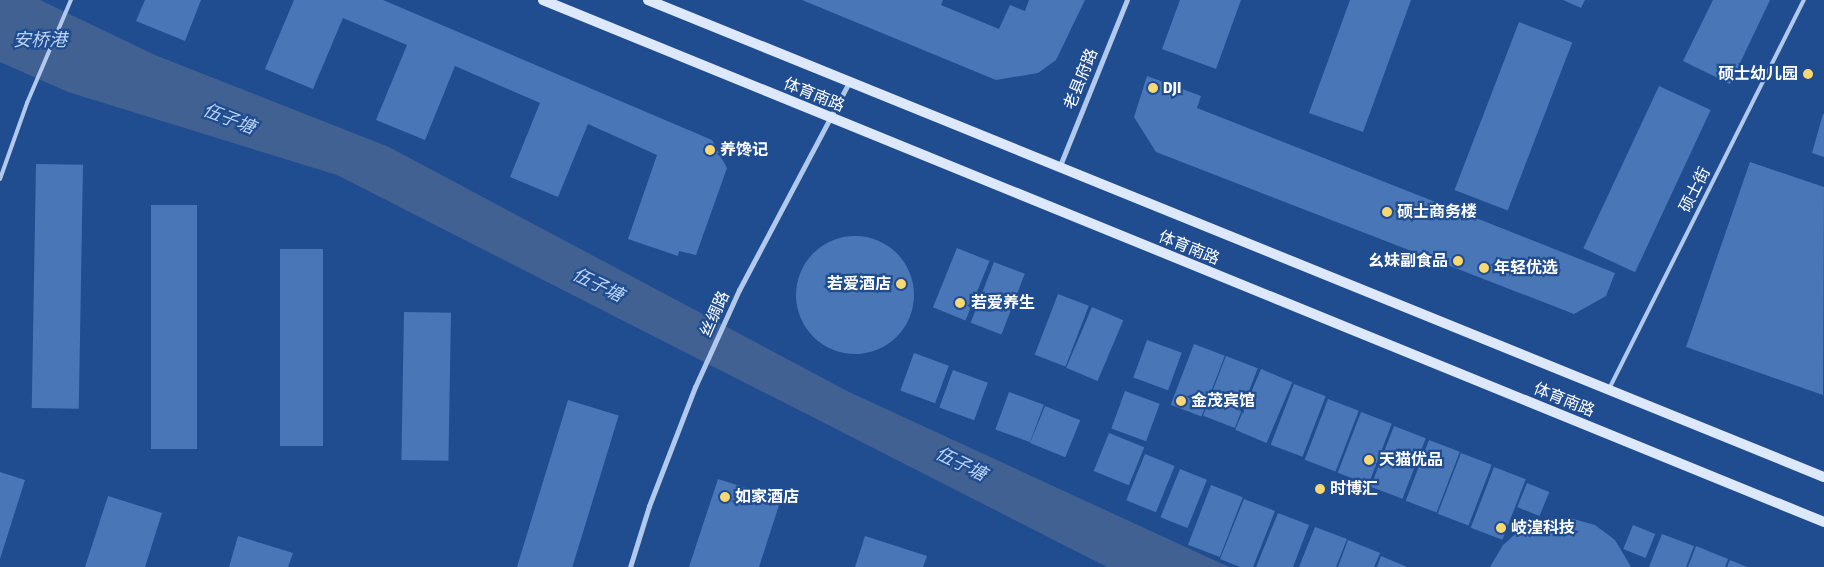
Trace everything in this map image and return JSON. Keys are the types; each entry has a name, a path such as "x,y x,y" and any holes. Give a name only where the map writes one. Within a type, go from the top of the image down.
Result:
{"main road":[{"name":"体育南路","path":"543,0 1824,522"},
{"name":"体育南路","path":"648,0 1824,477"}],"street":[{"name":"老县府路","path":"1059,168 1127,0"},
{"name":"丝绸路","path":"630,567 649,506 695,388 739,290 849,82"}],"lane":[{"path":"0,179 27,103 71,0"},
{"name":"硕士街","path":"1608,391 1804,0"}],"water":[{"name":"安桥港","path":"0,0 40,0 155,55 389,147 849,392 1229,567 1107,567 337,175 68,92 0,62"}],"building":[{"path":"145,0 201,0 185,41 136,21"},
{"path":"294,0 383,0 712,140 727,168 696,255 679,251 678,256 628,239 657,155 588,124 558,197 510,177 540,103 455,66 425,140 376,120 407,45 343,18 313,89 265,69"},
{"path":"802,0 943,0 941,5 999,29 1010,5 1025,11 1029,0 1085,0 1056,60 1038,73 996,80"},
{"path":"1180,0 1241,0 1216,69 1162,49"},
{"path":"1350,0 1411,0 1363,132 1309,113"},
{"path":"1563,0 1585,0 1581,8"},
{"path":"1713,0 1770,0 1730,84 1683,61"},
{"path":"1519,22 1572,42 1508,210 1454,190"},
{"name":"硕士商务楼","path":"1147,76 1201,96 1197,108 1615,273 1606,296 1574,314 1156,152 1134,117"},
{"path":"1659,86 1711,110 1635,272 1583,248"},
{"path":"1824,114 1824,157 1812,153"},
{"path":"1750,162 1824,187 1823,395 1686,347"},
{"path":"36,164 83,165 79,409 32,408"},
{"path":"151,205 197,205 197,449 151,449"},
{"path":"855,236 878,240 897,253 910,272 914,295 910,318 897,337 878,350 855,354 832,350 813,337 800,318 796,295 800,272 813,253 832,240"},
{"path":"957,248 989,261 965,320 933,307"},
{"path":"280,249 323,249 323,446 280,446"},
{"path":"994,262 1025,274 1002,335 971,323"},
{"path":"1058,294 1089,306 1066,367 1035,355"},
{"path":"1092,307 1123,320 1098,381 1066,368"},
{"path":"404,312 451,313 448,461 401,460"},
{"path":"1147,340 1182,353 1168,390 1133,378"},
{"path":"1194,344 1225,356 1202,417 1171,405"},
{"path":"914,353 949,366 935,403 900,391"},
{"path":"1226,356 1258,368 1235,428 1203,416"},
{"path":"1261,369 1292,382 1267,443 1235,430"},
{"path":"953,370 988,383 974,420 939,408"},
{"path":"1294,384 1326,396 1302,457 1271,445"},
{"path":"1125,391 1160,404 1146,441 1111,429"},
{"path":"1009,392 1044,405 1030,442 995,430"},
{"path":"1328,399 1359,411 1336,472 1305,460"},
{"path":"568,400 619,415 572,567 517,567"},
{"path":"1045,406 1080,420 1065,457 1030,443"},
{"path":"1361,412 1392,424 1369,485 1338,473"},
{"path":"1394,426 1426,438 1402,499 1371,487"},
{"path":"1109,433 1144,447 1129,485 1094,471"},
{"path":"1429,440 1460,452 1437,513 1406,501"},
{"path":"1461,453 1492,465 1469,526 1438,514"},
{"path":"1145,454 1175,466 1156,512 1126,500"},
{"path":"1494,467 1526,479 1502,540 1471,528"},
{"path":"1180,469 1207,480 1187,528 1161,517"},
{"path":"0,472 25,480 0,559"},
{"path":"718,479 781,499 759,567 689,567"},
{"path":"1527,483 1549,492 1540,516 1517,507"},
{"path":"1211,485 1243,497 1220,557 1188,545"},
{"path":"108,496 162,513 145,567 85,567"},
{"path":"1244,499 1275,511 1253,567 1240,567 1220,559"},
{"path":"1278,513 1309,525 1293,567 1256,567"},
{"path":"1570,518 1595,525 1615,540 1631,567 1490,567 1503,545 1522,528 1545,519"},
{"path":"1633,525 1655,534 1646,558 1623,549"},
{"path":"1315,527 1347,539 1336,567 1299,567"},
{"path":"1662,534 1694,546 1686,567 1649,567"},
{"path":"238,536 293,553 288,567 229,567"},
{"path":"865,536 927,556 923,567 855,567"},
{"path":"1348,540 1380,553 1374,567 1338,567"},
{"path":"1696,546 1728,559 1725,567 1688,567"},
{"path":"1381,556 1407,567 1377,567"},
{"path":"1730,560 1747,567 1727,567"}],"place":[{"name":"硕士幼儿园","path":"1808,74"},
{"name":"DJI","path":"1153,88"},
{"name":"养馋记","path":"710,150"},
{"name":"硕士商务楼","path":"1387,212"},
{"name":"幺妹副食品","path":"1458,261"},
{"name":"年轻优选","path":"1484,268"},
{"name":"若爱酒店","path":"901,284"},
{"name":"若爱养生","path":"960,303"},
{"name":"金茂宾馆","path":"1181,401"},
{"name":"天猫优品","path":"1369,460"},
{"name":"时博汇","path":"1320,489"},
{"name":"如家酒店","path":"725,497"},
{"name":"岐湟科技","path":"1501,528"}],"water label":[{"name":"伍子塘","path":"229,119"},
{"name":"伍子塘","path":"598,285"},
{"name":"伍子塘","path":"961,464"}]}
